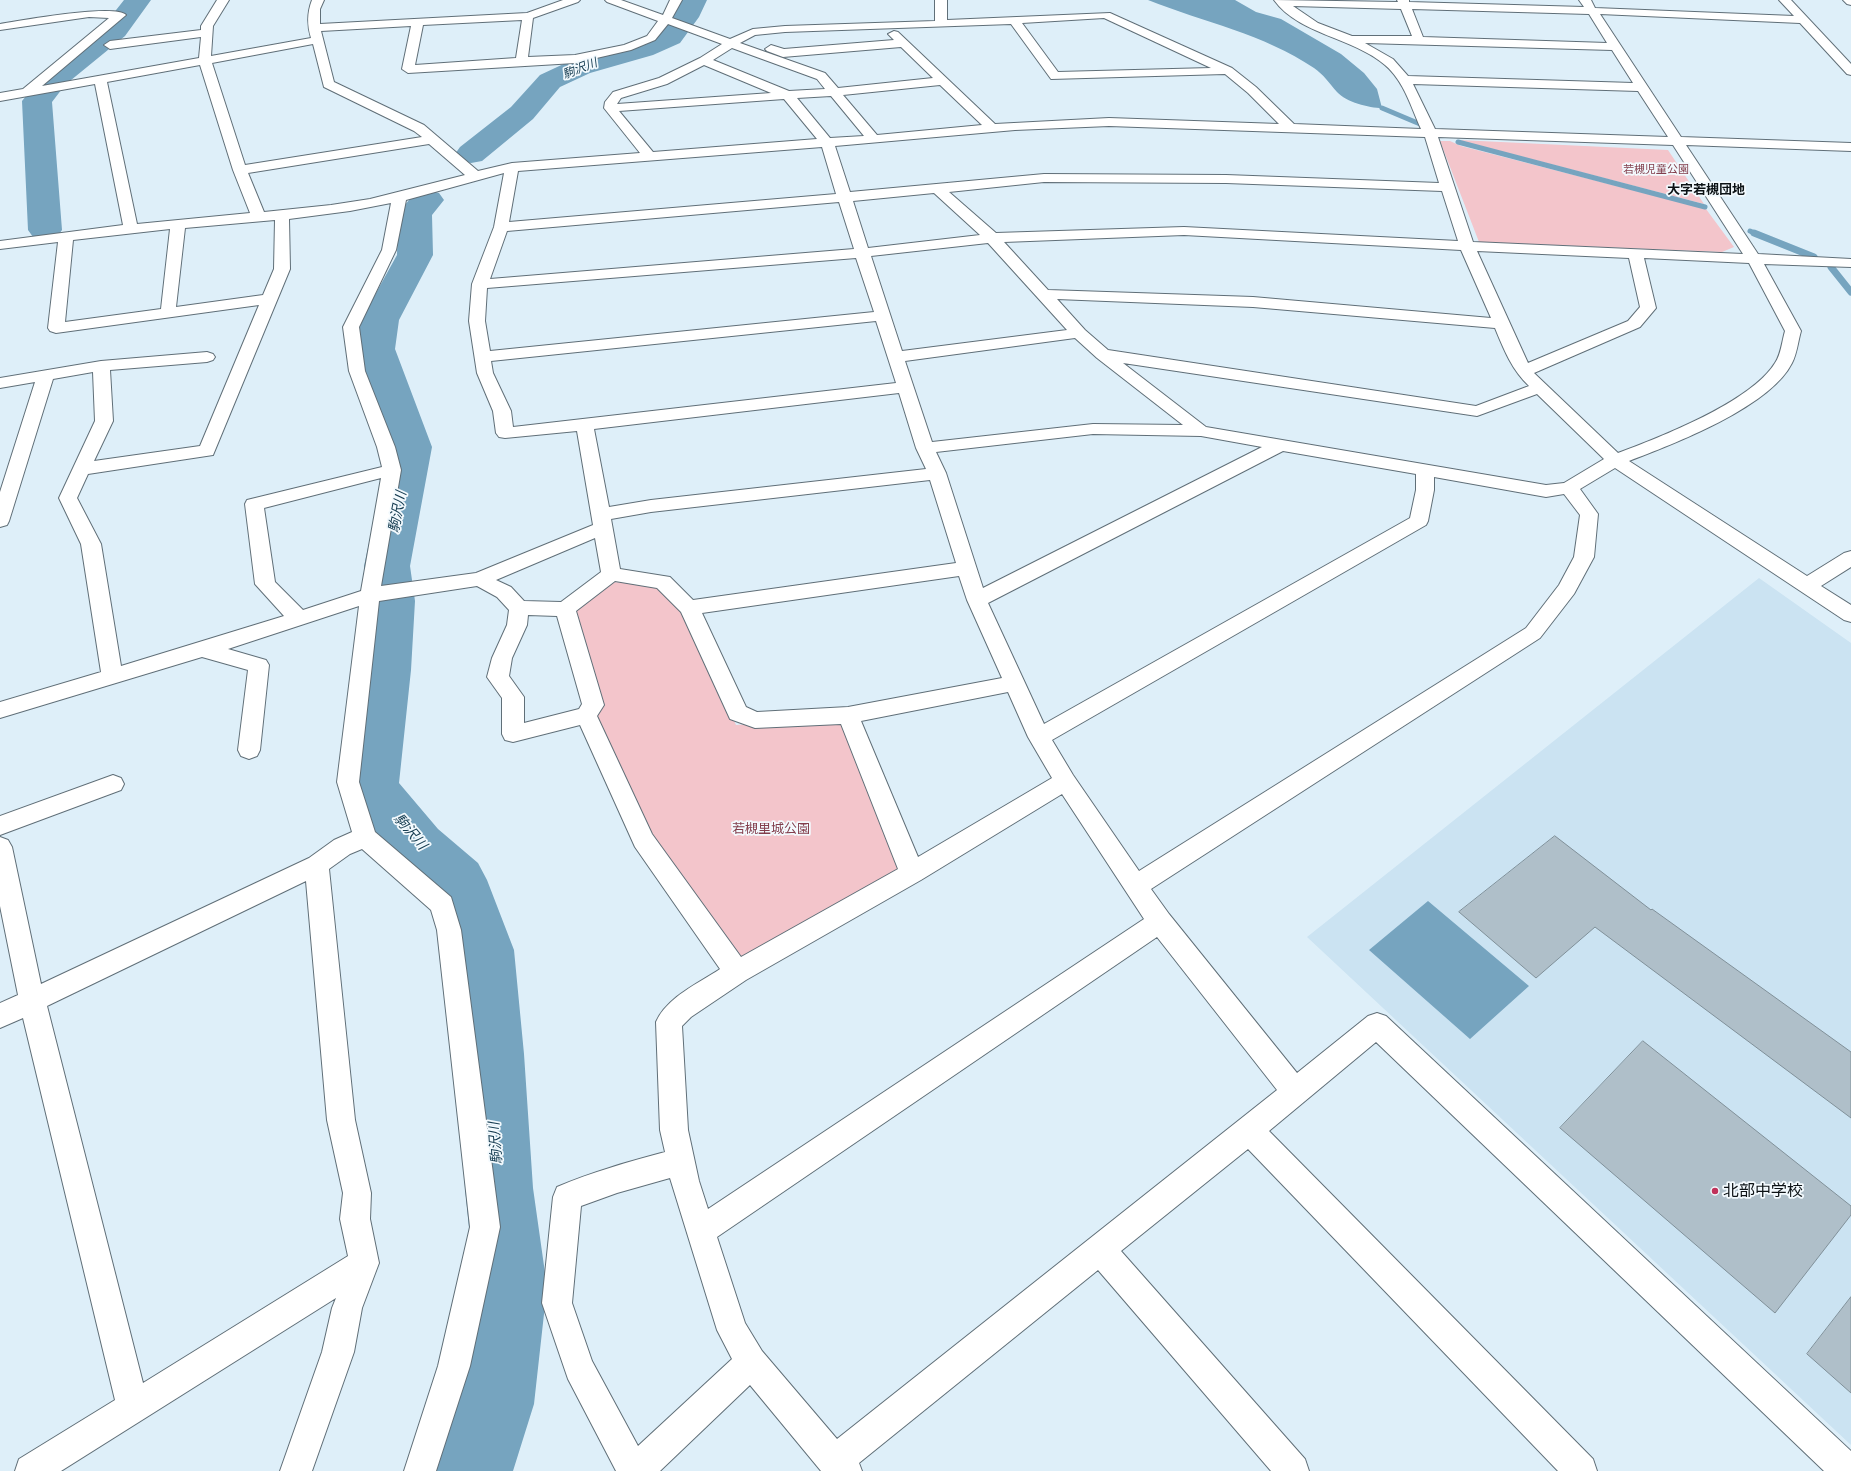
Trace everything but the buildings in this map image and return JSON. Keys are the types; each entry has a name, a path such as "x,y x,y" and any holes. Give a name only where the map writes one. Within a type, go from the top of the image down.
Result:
{"street":[{"path":"223,0 207,26 205,60 240,170 258,216"},
{"path":"318,0 314,9 314,28 328,84 419,128 475,176"},
{"path":"314,28 528,16 574,0"},
{"path":"611,0 698,31 783,53 904,43"},
{"path":"418,22 408,69 575,59 627,48 651,38 668,20 676,0"},
{"path":"941,0 941,24"},
{"path":"925,448 1093,429 1201,431 1546,491 1569,488 1615,460 1665,441 1705,422 1750,397 1771,379 1784,363 1793,332 1754,259 1585,0"},
{"path":"1661,0 1670,12"},
{"path":"1785,0 1851,71"},
{"path":"1281,1 1404,3 1592,11 1670,12 1804,20"},
{"path":"1281,1 1293,12 1314,25 1350,39 1389,62 1405,80 1430,133 1467,246 1517,360 1524,371 1539,388 1615,460 1851,615"},
{"path":"1404,3 1419,40"},
{"path":"1739,6 1749,17"},
{"path":"0,28 89,14 120,15 27,92"},
{"path":"649,156 610,108 611,102 617,95 663,81 704,61 753,32 765,30 884,24 941,24 1106,15 1228,71 1252,90 1289,127"},
{"path":"522,61 528,16"},
{"path":"1014,20 1055,76 1228,71"},
{"path":"884,24 992,128"},
{"path":"110,45 207,33"},
{"path":"1350,39 1615,47"},
{"path":"0,97 318,40"},
{"path":"737,41 821,76 874,139"},
{"path":"704,61 787,95 827,142 925,448 937,473 977,600 1039,737 1065,781 1160,922 1296,1093"},
{"path":"100,79 131,229"},
{"path":"1405,80 1641,87"},
{"path":"610,108 834,92 943,82"},
{"path":"0,245 66,236 351,207 399,198 512,167 874,139 1015,126 1109,122 1851,147"},
{"path":"240,170 433,139"},
{"path":"512,167 501,227 480,284 477,321 485,373 502,411 505,433 906,387"},
{"path":"501,227 937,189 1044,178 1226,179 1447,187"},
{"path":"937,189 992,238 1079,333 1103,355 1201,431"},
{"path":"399,198 389,250 352,327 357,371 386,447 392,470 370,595 348,782 365,837 442,904 449,930 485,1227 454,1366 420,1471"},
{"path":"81,470 207,451 282,269 282,215"},
{"path":"168,313 178,224"},
{"path":"480,284 862,253 992,238 1094,233 1184,231 1467,246 1851,263"},
{"path":"66,236 56,328 270,299"},
{"path":"1524,371 1634,324 1648,308 1636,254"},
{"path":"1042,294 1253,302 1501,324"},
{"path":"483,357 883,316"},
{"path":"896,357 1079,333"},
{"path":"1103,355 1477,411 1539,388"},
{"path":"0,384 102,366 207,357"},
{"path":"102,366 104,421 68,498 91,544 112,677"},
{"path":"0,521 46,376"},
{"path":"585,425 610,574"},
{"path":"977,600 1282,444"},
{"path":"299,619 265,584 254,504 392,470"},
{"path":"1039,737 1420,521 1425,490 1425,470"},
{"path":"0,710 248,636 370,595 478,579 602,521 651,506 937,473"},
{"path":"1136,886 1533,633 1567,589 1584,557 1589,514 1569,488"},
{"path":"1806,586 1851,558"},
{"path":"689,608 966,568"},
{"path":"478,579 504,592 519,608 565,609 610,574 663,582 689,608 738,713 755,720 848,714 1014,683"},
{"path":"519,608 517,625 502,658 498,676 513,697 513,734 586,715 592,705 565,609"},
{"path":"202,650 259,665 249,750"},
{"path":"848,714 912,873"},
{"path":"586,715 643,840 737,972"},
{"path":"1065,781 912,873 737,972 682,1008 669,1022 674,1130 682,1161 685,1181 732,1330 751,1362 840,1467 1100,1249 1296,1093 1377,1025 1511,1150 1640,1276 1848,1471"},
{"path":"0,826 113,784"},
{"path":"0,1016 317,865 342,847 365,837"},
{"path":"0,847 32,1000 133,1407"},
{"path":"296,1471 338,1352 347,1308 364,1263 355,1219 356,1193 341,1120 317,865"},
{"path":"701,1231 1160,922"},
{"path":"1250,1130 1581,1471"},
{"path":"682,1161 617,1179 567,1197 557,1303 579,1368 635,1471 751,1362"},
{"path":"1100,1249 1293,1471"},
{"path":"31,1471 364,1263"}],"shaded area":[{"name":"北部中学校","path":"1759,578 1851,643 1851,1445 1307,937"}],"green space":[{"name":"若槻児童公園","path":"1459,140 1668,150 1704,204 1477,145"},
{"path":"1440,141 1450,141 1461,146 1706,209 1734,247 1722,252 1479,242"},
{"name":"若槻里城公園","path":"604,582 654,583 685,613 736,725 830,717 847,726 899,866 891,881 753,963 729,962 645,837 595,721 565,609"}],"water":[{"path":"1148,0 1235,0 1256,12 1281,19 1341,54 1364,73 1377,89 1382,108 1364,106 1346,99 1337,92 1317,70 1295,56 1275,46 1254,37"},
{"path":"1428,901 1529,986 1470,1039 1369,950"}],"waterway":[{"path":"45,230 37,101 55,79 115,30 138,0"},
{"name":"駒沢川","path":"471,154 522,113 550,81 580,67 643,49 670,37 686,17 694,0"},
{"path":"1382,108 1420,124"},
{"path":"1458,142 1705,207"},
{"name":"駒沢川","path":"427,200 415,213 415,255 380,320 376,349 411,447 387,566 391,601 386,670 372,788 418,845 458,880 484,950 492,1054 499,1188 511,1287 496,1404 474,1471"},
{"path":"1750,231 1754,233"},
{"path":"1754,233 1814,257"},
{"path":"1831,267 1851,292"}],"place":[{"name":"北部中学校","path":"1715,1191"}],"district":[{"name":"大字若槻団地","path":"1706,190"}]}
